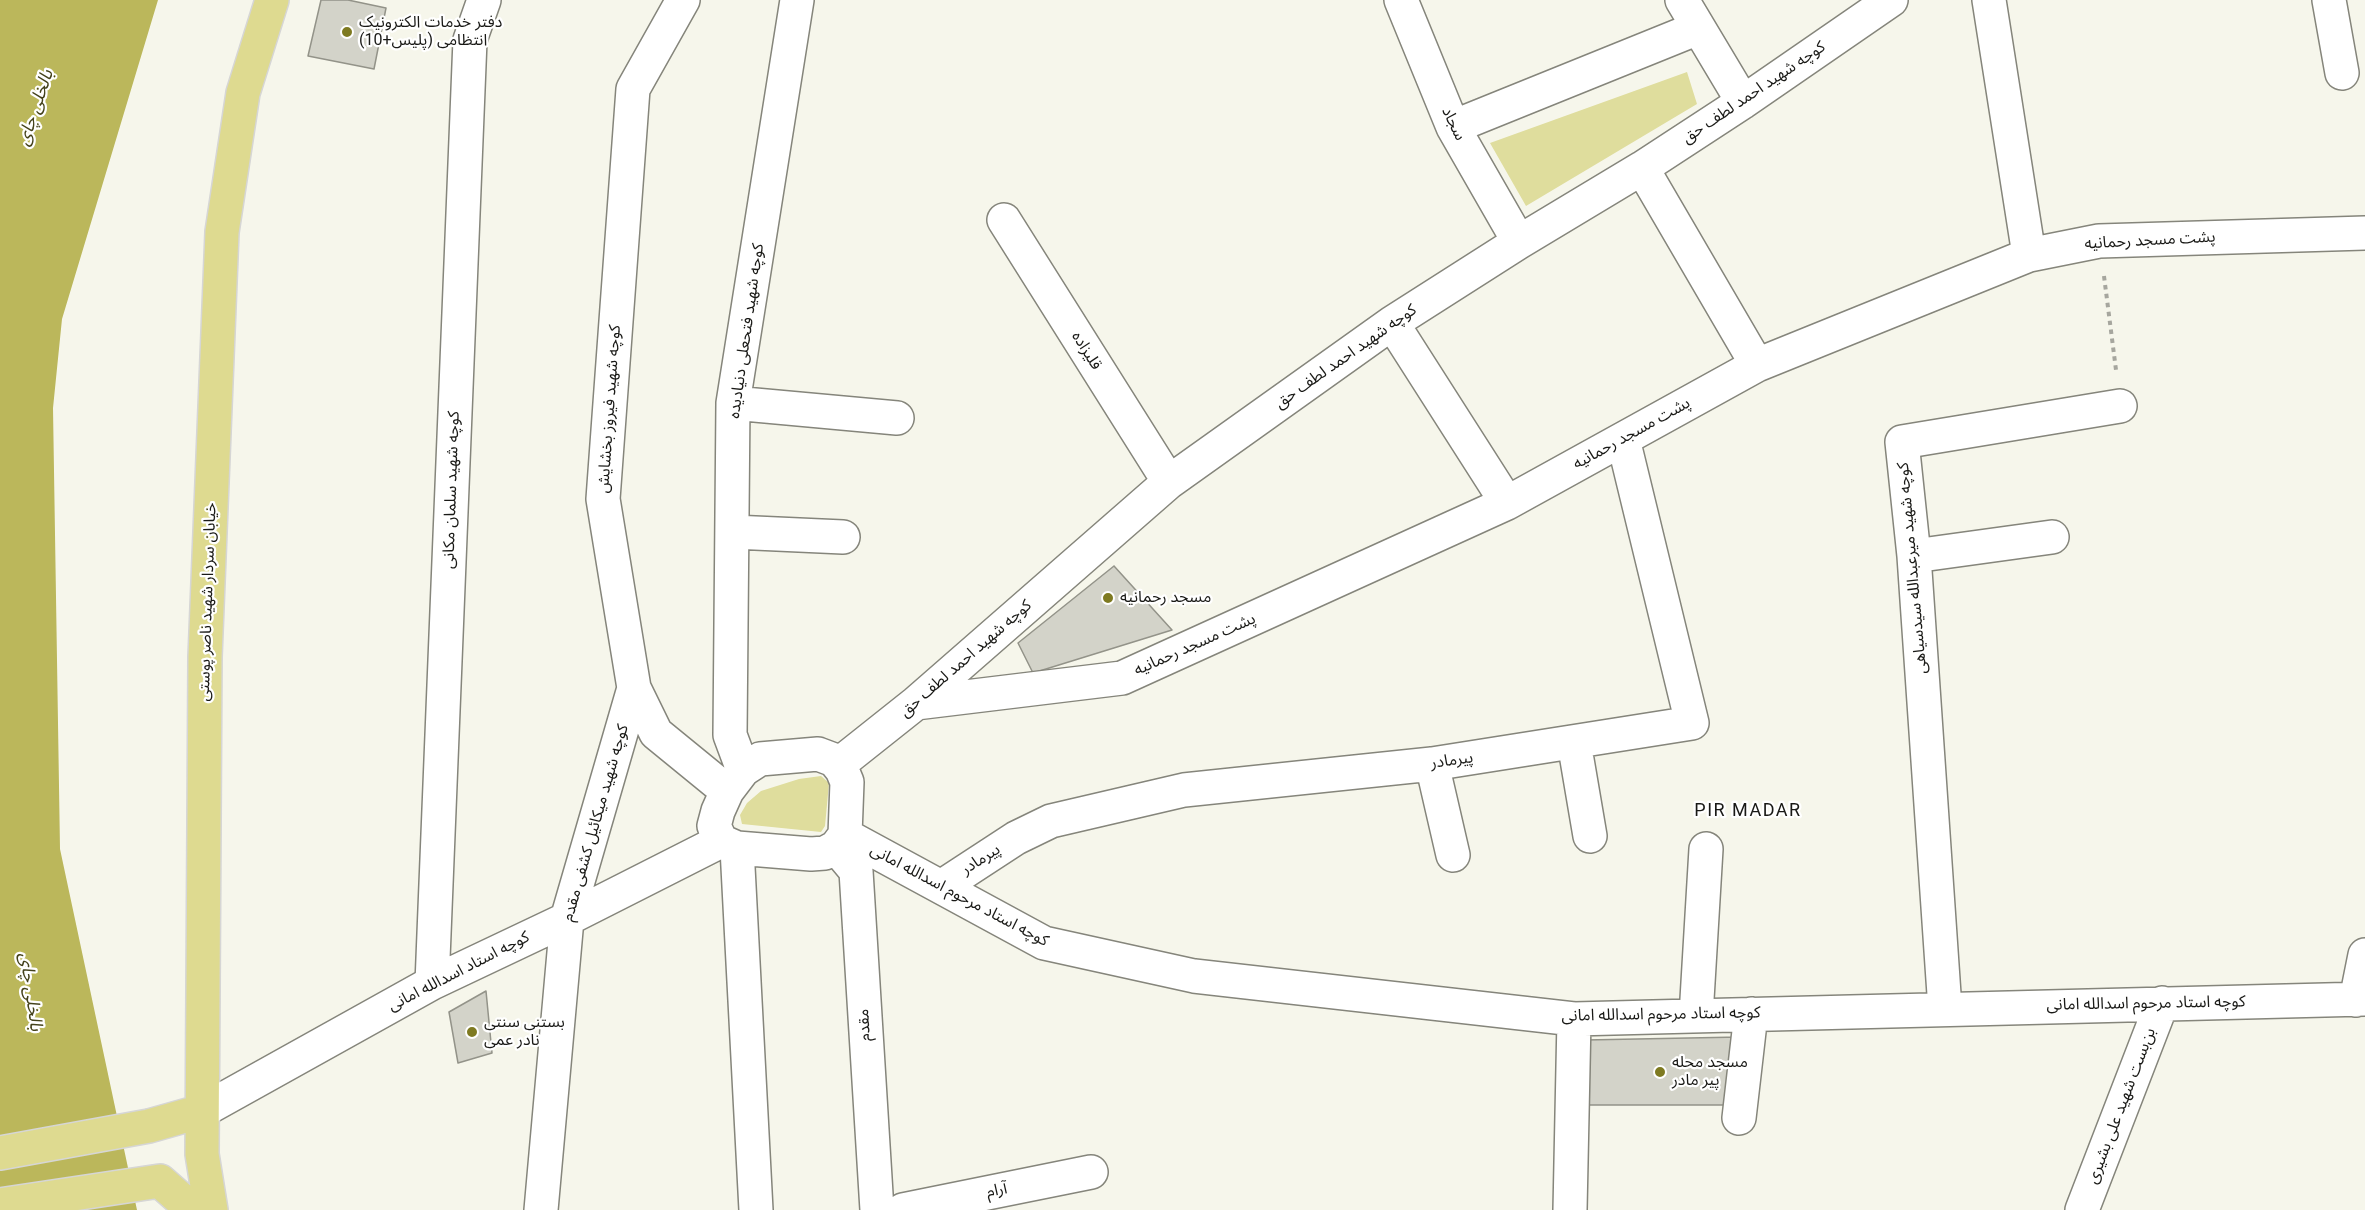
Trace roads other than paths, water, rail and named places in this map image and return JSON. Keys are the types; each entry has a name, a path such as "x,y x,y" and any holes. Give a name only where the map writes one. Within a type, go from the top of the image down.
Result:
{"main road":[{"name":"خیابان سردار شهید ناصر پوستی","path":"211,1210 202,1154 205,657 222,232 243,93 272,0"},
{"path":"0,1153 148,1126 202,1112"},
{"path":"0,1205 160,1182 193,1210"}],"street":[{"name":"کوچه شهید سلمان مکانی","path":"432,983 470,40 484,0"},
{"name":"کوچه شهید فیروز بخشایش","path":"683,0 633,89 603,499 634,688 656,733 735,781"},
{"name":"کوچه شهید فتحعلی دنیادیده","path":"735,781 730,735 734,403 797,0"},
{"name":"سجاد","path":"1401,0 1453,127 1519,242"},
{"path":"1682,0 1743,102"},
{"name":"کوچه شهید احمد لطف حق","path":"838,765 916,703 1169,482 1392,323 1519,242 1642,168 1891,0"},
{"path":"1989,0 2029,255"},
{"path":"2329,0 2342,73"},
{"path":"1453,127 1698,28"},
{"path":"1642,168 1757,365"},
{"name":"قلیزاده","path":"1004,220 1169,482"},
{"name":"پشت مسجد رحمانیه","path":"916,703 1122,678 1507,503 1757,365 2029,255 2099,241 2365,233"},
{"path":"1392,323 1507,503"},
{"path":"734,403 897,418"},
{"name":"کوچه شهید میرعبدالله سیدسیاهی","path":"1945,1009 1914,556 1902,442 2121,406"},
{"name":"پیرمادر","path":"941,887 1016,838 1051,821 1184,790 1432,764 1692,723 1623,439"},
{"path":"733,532 843,537"},
{"path":"1914,556 2052,537"},
{"name":"کوچه شهید میکائیل کشفی مقدم","path":"541,1210 567,919 634,688"},
{"path":"1574,742 1590,836"},
{"path":"729,845 811,854 825,853 841,841 847,782 838,765 834,760 818,754 760,759 735,781 714,826 729,845 756,1210"},
{"path":"1432,764 1453,855"},
{"name":"کوچه استاد مرحوم اسدالله امانی","path":"841,841 941,887 1044,943 1194,976 1574,1019 2162,1003 2361,1000"},
{"name":"مقدم","path":"841,841 856,871 877,1210"},
{"name":"کوچه استاد اسدالله امانی","path":"202,1112 432,983 729,845"},
{"path":"1696,1016 1706,849"},
{"path":"2361,1000 2365,955"},
{"name":"بن‌بست شهید علی بشیری","path":"2082,1210 2162,1003"},
{"path":"1739,1118 1751,1014"},
{"path":"1570,1210 1574,1019"},
{"name":"آرام","path":"903,1210 1091,1172"}],"water":[{"name":"بالخلی چای","path":"0,0 158,0 62,319 53,408 60,849 137,1210 0,1210"}],"place":[{"name":"دفتر خدمات الکترونیک انتظامی (پلیس+10)","path":"347,32"},
{"name":"مسجد رحمانیه","path":"1108,598"},
{"name":"بستنی سنتی نادر عمی","path":"472,1032"},
{"name":"مسجد محله پیر مادر","path":"1660,1072"}],"district":[{"name":"PIR MADAR","path":"1748,811"}]}
